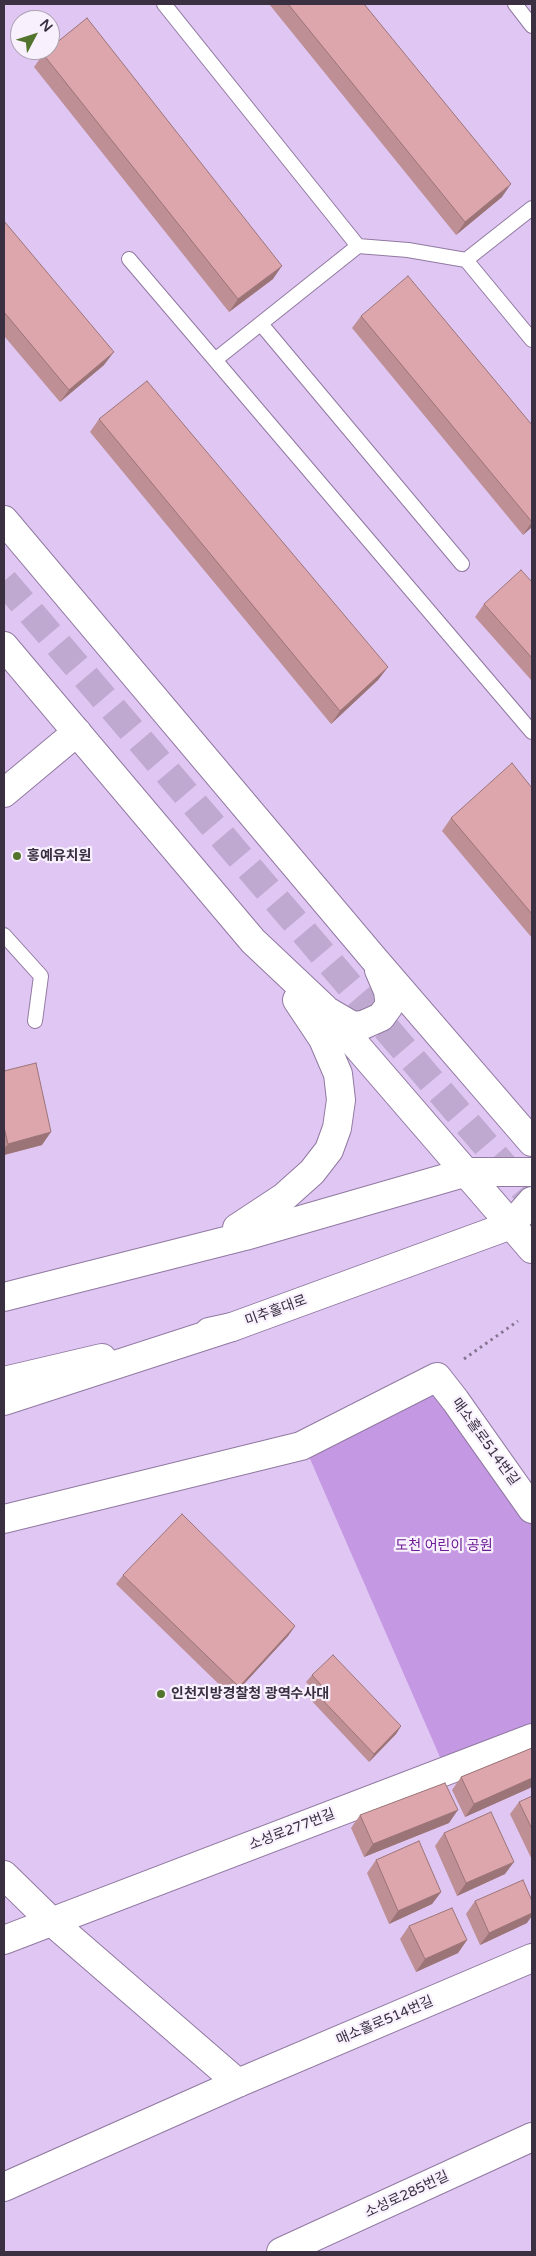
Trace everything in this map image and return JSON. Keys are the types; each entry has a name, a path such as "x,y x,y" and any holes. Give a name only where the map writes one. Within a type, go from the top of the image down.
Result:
{"main road":[{"path":"4,520 374,959 532,1142"},
{"path":"4,646 253,941 288,987 323,1039 338,1074 340,1114 329,1150 312,1172 267,1210 202,1246"},
{"path":"4,793 77,732"},
{"path":"253,941 324,1008 416,1117 467,1172 532,1249"},
{"path":"324,1008 353,1026 363,1025 381,1017 389,1006 388,991 374,959"},
{"path":"4,1297 202,1246 467,1172 532,1172"},
{"name":"미추홀대로","path":"4,1381 232,1327 511,1225 532,1201"},
{"path":"4,1401 232,1327"},
{"path":"4,1519 301,1446 436,1377"},
{"name":"매소홀로514번길","path":"436,1377 455,1400 532,1509"},
{"name":"소성로277번길","path":"4,1940 532,1738"},
{"path":"4,1875 52,1922 238,2083"},
{"name":"매소홀로514번길","path":"4,2187 238,2083 532,1958"},
{"name":"소성로285번길","path":"281,2252 532,2137"}],"lane":[{"path":"164,4 358,246"},
{"path":"515,4 532,26"},
{"path":"466,260 532,208"},
{"path":"215,360 358,246 408,250 466,260 532,340"},
{"path":"129,259 532,732"},
{"path":"260,324 462,564"},
{"path":"4,935 41,976 35,1021"}],"path":[{"path":"436,1377 518,1321"}],"green space":[{"name":"도천 어린이 공원","path":"435,1383 532,1518 532,1732 443,1764 307,1452"}],"building":[{"path":"288,4 364,4 511,184 465,222"},
{"path":"87,18 282,266 238,299 48,60 60,60 60,40"},
{"path":"4,221 114,352 69,390 4,312"},
{"path":"408,276 532,425 532,522 361,316"},
{"path":"147,381 388,667 340,711 99,419"},
{"path":"521,570 532,582 532,658 484,604"},
{"path":"512,763 532,788 532,914 451,818"},
{"path":"36,1063 51,1132 8,1144 4,1127 4,1071"},
{"path":"182,1514 295,1626 239,1687 123,1575"},
{"path":"333,1655 401,1726 374,1754 314,1691 321,1685 312,1675"},
{"path":"532,1748 532,1778 474,1804 461,1777"},
{"path":"445,1783 458,1810 373,1844 360,1815"},
{"path":"532,1796 532,1829 519,1802"},
{"path":"491,1812 514,1862 466,1883 444,1833"},
{"path":"419,1841 441,1892 398,1911 376,1860"},
{"path":"523,1880 532,1901 532,1913 489,1933 475,1901"},
{"path":"452,1908 467,1940 425,1959 409,1926"}],"tunnel":[{"path":"4,581 532,1199"}],"place":[{"name":"홍예유치원","path":"17,856"},
{"name":"인천지방경찰청 광역수사대","path":"161,1694"}]}
